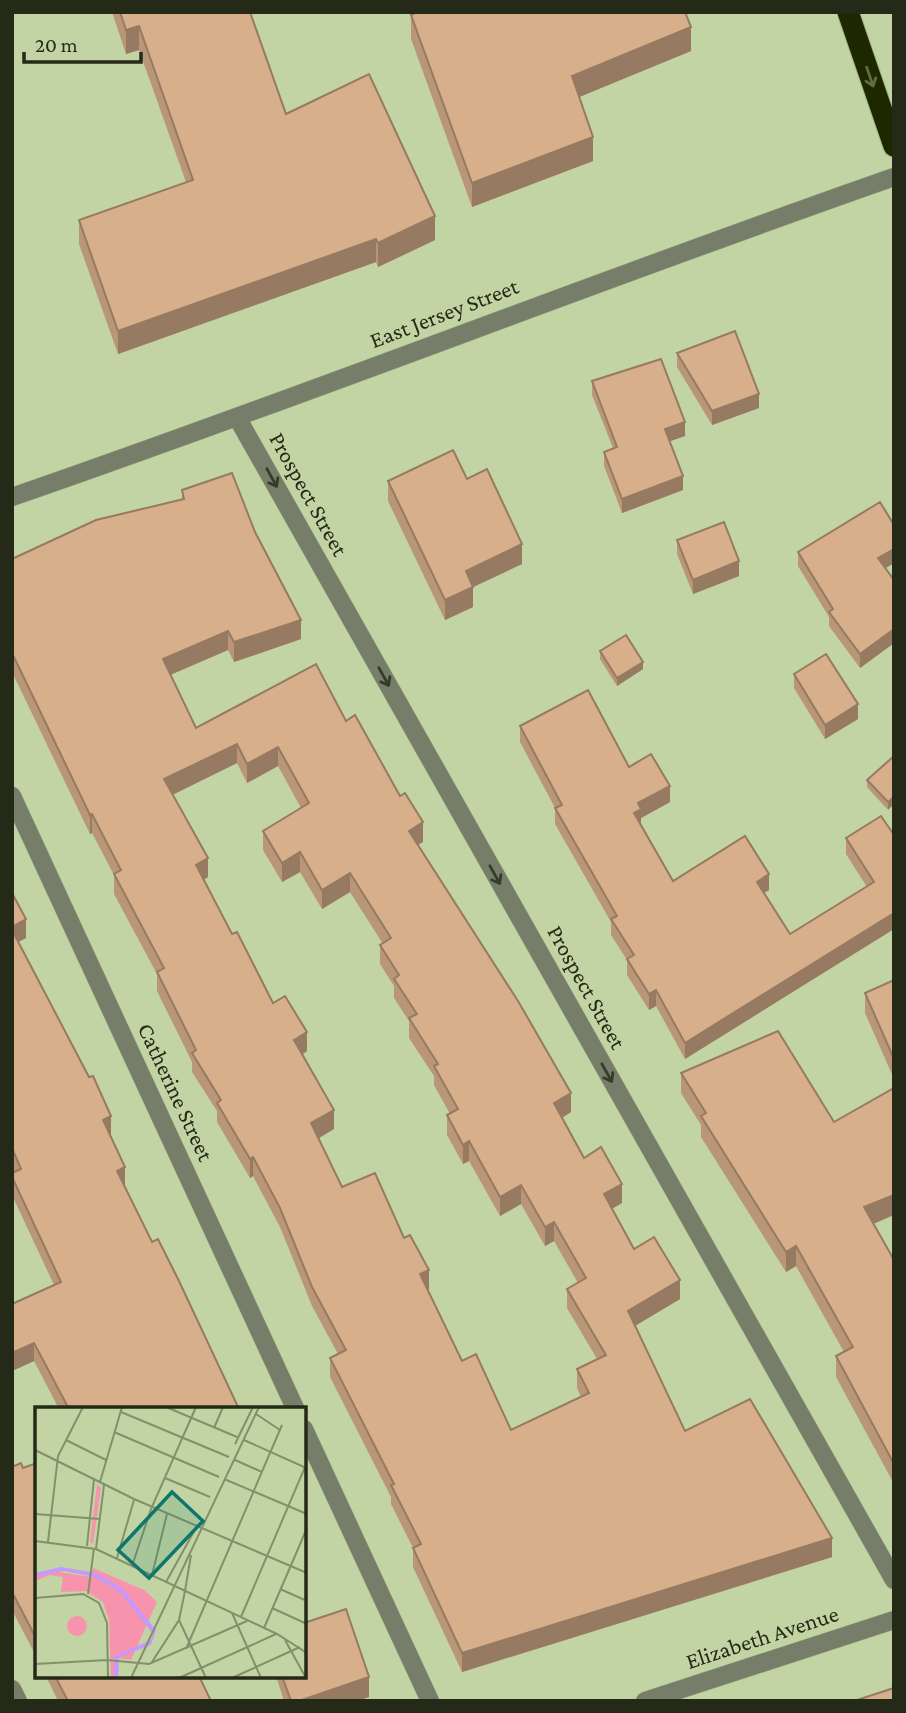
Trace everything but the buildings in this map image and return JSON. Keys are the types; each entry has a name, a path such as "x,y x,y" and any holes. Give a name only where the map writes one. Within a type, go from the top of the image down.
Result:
{"highway":[{"path":"848,12 894,146"}],"street":[{"name":"East Jersey Street","path":"12,497 238,419 665,257 894,177"},
{"name":"Prospect Street","path":"238,419 894,1580"},
{"name":"Catherine Street","path":"12,796 294,1407"},
{"path":"306,1433 430,1701"},
{"name":"Elizabeth Avenue","path":"645,1701 894,1620"},
{"path":"12,1689 18,1701"}]}
